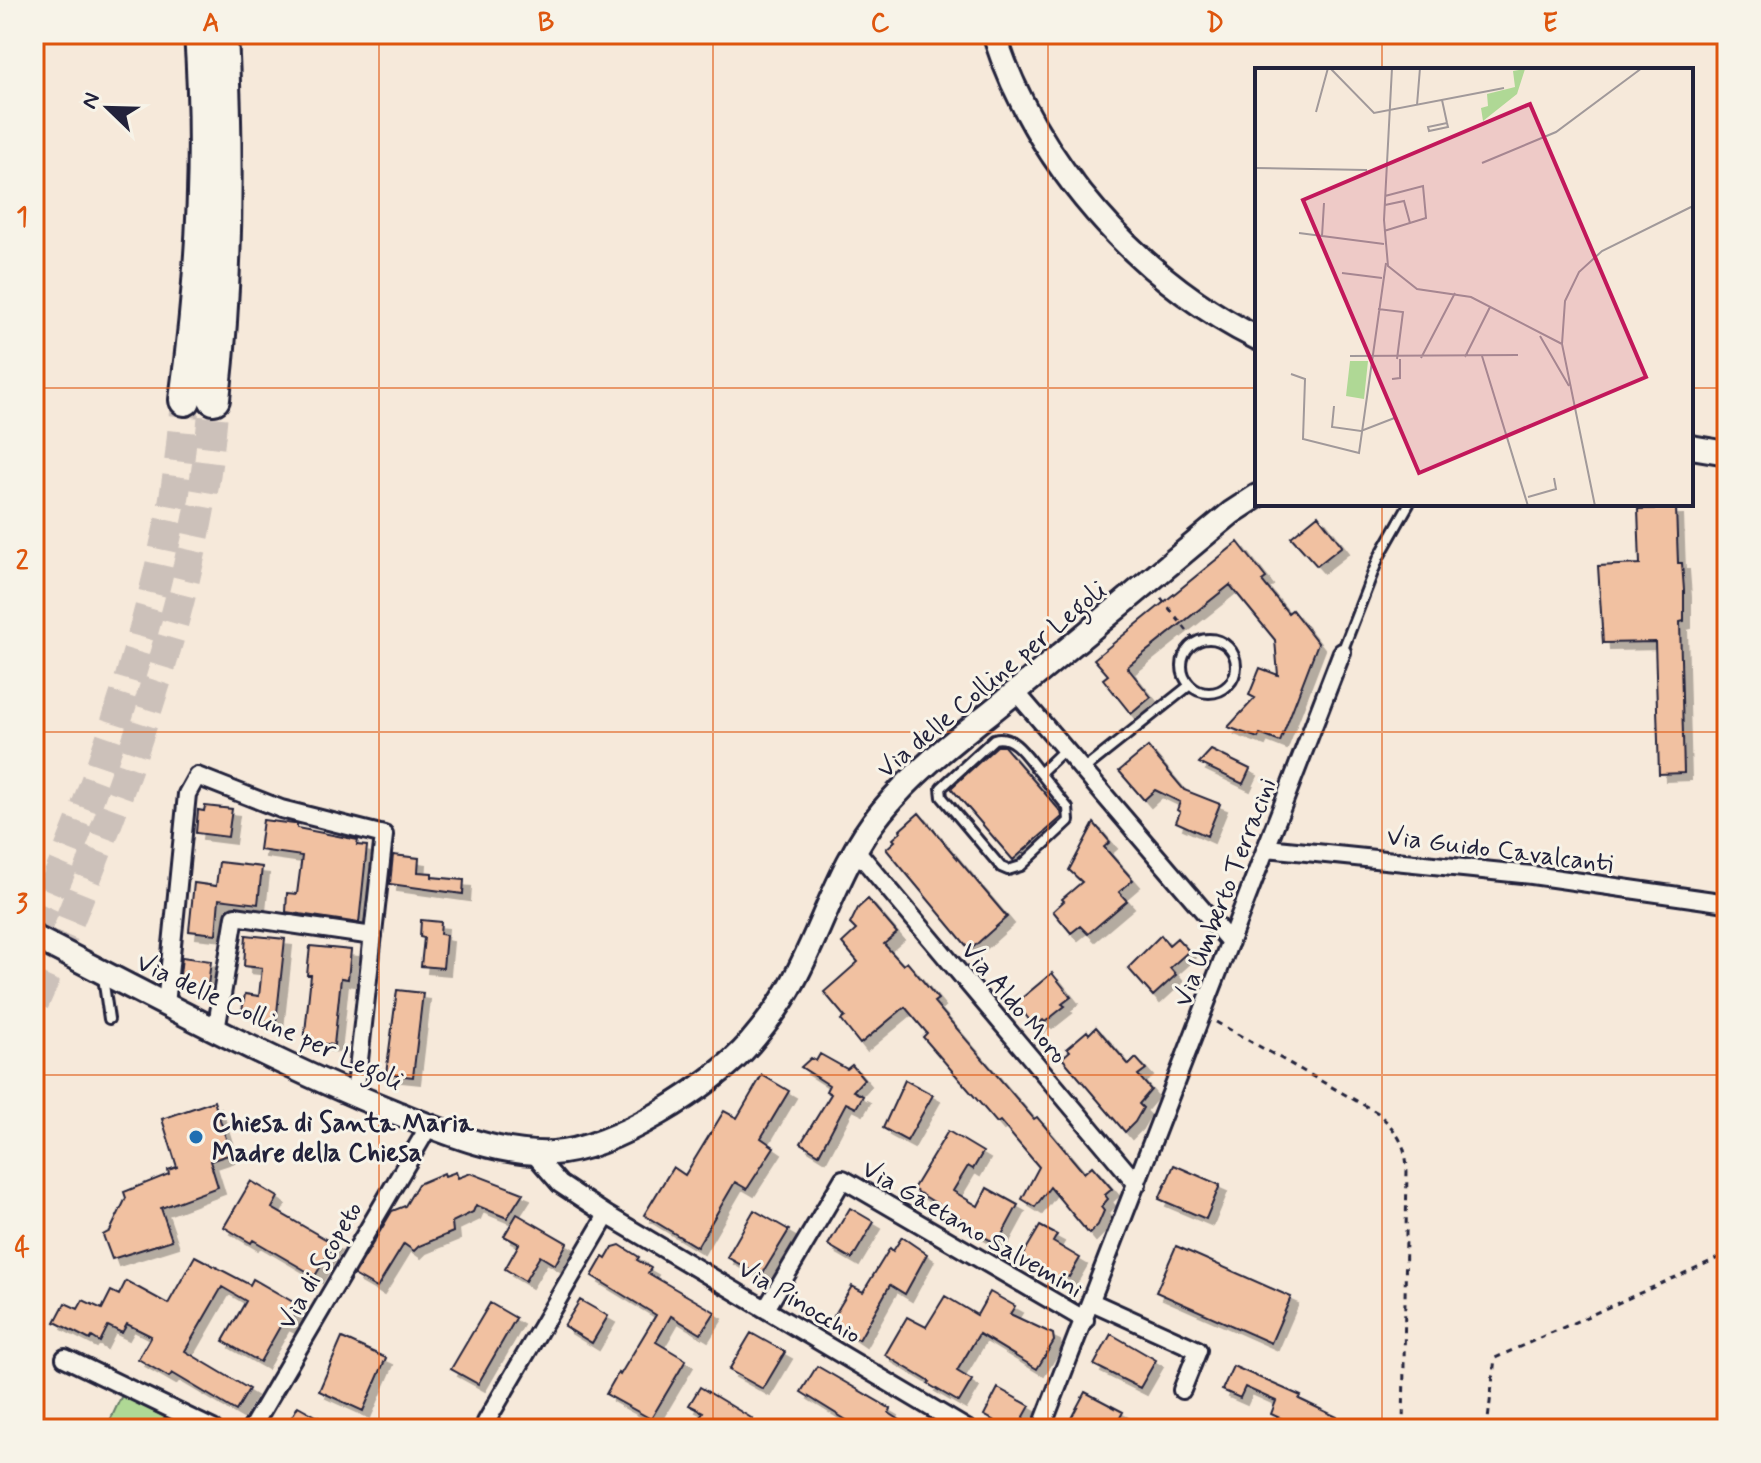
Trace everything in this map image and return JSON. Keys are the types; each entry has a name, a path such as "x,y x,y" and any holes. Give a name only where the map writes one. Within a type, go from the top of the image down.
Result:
{"highway":[{"path":"200,34 205,115 197,314 199,400 220,345 226,218 222,34"}],"street":[{"path":"994,34 1008,73 1033,122 1081,192 1116,232 1175,285 1221,319 1255,337"},
{"path":"1693,447 1727,453"},
{"name":"Via delle Colline per Legoli","path":"34,937 216,1031 355,1096 429,1126 500,1148 533,1153 579,1149 633,1128 705,1082 747,1047 792,985 856,850 879,814 916,772 1231,513 1255,497"},
{"name":"Via Umberto Terracini","path":"1041,1429 1342,652"},
{"path":"1016,692 1230,942"},
{"path":"166,1005 187,794 197,776 281,809 384,835 355,1096"},
{"name":"Via Guido Cavalcanti","path":"1267,848 1532,875 1727,903"},
{"name":"Via Aldo Moro","path":"856,850 1137,1184"},
{"path":"216,1031 235,916 373,936"},
{"name":"Via di Scopeto","path":"251,1429 429,1126"},
{"name":"Via Pinocchio","path":"533,1153 560,1184 607,1215 967,1429"},
{"name":"Via Gaetano Salvemini","path":"766,1309 843,1179 1085,1320"},
{"path":"486,1422 607,1215"},
{"path":"1092,1302 1198,1350 1182,1390"},
{"path":"65,1358 213,1429"}],"lane":[{"name":"Via Umberto Terracini","path":"1342,652 1379,557 1408,506"},
{"path":"1213,639 1228,646 1236,661 1236,670 1229,685 1214,693 1205,693 1190,685 1185,678 1182,662 1196,642 1213,639"},
{"path":"1083,771 1190,685"},
{"path":"1001,737 1011,739 1040,773 1068,808 1069,821 1021,866 1008,870 1001,867 942,797 941,788 994,739 1001,737"},
{"path":"1040,773 1065,749"},
{"path":"102,972 109,1019"}],"path":[{"path":"1149,581 1196,642"},
{"path":"1203,1014 1378,1113 1397,1132 1406,1151 1407,1169 1403,1429"},
{"path":"1487,1429 1495,1358 1727,1254"}],"green space":[{"path":"122,1395 188,1429 106,1429"}],"building":[{"path":"1676,508 1678,563 1682,563 1684,590 1684,621 1680,622 1684,773 1659,774 1655,642 1603,643 1598,566 1640,564 1638,509"},
{"path":"1318,515 1342,546 1317,566 1291,537"},
{"path":"1238,542 1266,578 1262,581 1288,613 1292,610 1318,643 1280,742 1228,727 1255,698 1249,695 1260,668 1278,675 1275,640 1230,585 1127,667 1151,697 1131,714 1103,679 1108,675 1094,659"},
{"path":"997,746 1004,746 1062,817 1013,860 951,788"},
{"path":"1148,747 1184,790 1220,804 1207,836 1176,822 1180,802 1155,790 1144,800 1119,771"},
{"path":"1211,750 1250,769 1243,784 1199,763"},
{"path":"205,806 232,809 228,837 196,833 198,810 204,811"},
{"path":"919,813 1007,917 970,950 886,849 895,841 893,839 900,830"},
{"path":"263,820 297,824 297,828 358,840 357,845 367,846 359,923 286,912 287,893 297,894 302,856 259,850"},
{"path":"1094,823 1110,842 1104,847 1133,880 1119,892 1127,901 1088,934 1080,926 1071,933 1053,911 1082,882 1069,870"},
{"path":"393,855 419,858 418,872 432,873 432,877 464,880 463,894 390,884"},
{"path":"219,862 262,867 258,904 219,899 216,934 189,931 194,883 216,886"},
{"path":"868,899 897,933 884,944 903,965 907,962 938,999 934,1002 1084,1173 1092,1166 1112,1189 1105,1195 1108,1199 1101,1207 1104,1211 1098,1225 1089,1234 1050,1187 1035,1207 1022,1199 1039,1167 923,1037 927,1033 905,1007 860,1044 841,1020 845,1017 824,992 858,962 842,943 856,930 850,924 858,908"},
{"path":"421,920 441,922 440,934 446,935 443,968 421,966 424,938 420,937"},
{"path":"246,935 285,939 276,1022 260,1020 242,1011 245,994 259,996 262,968 244,966"},
{"path":"1161,935 1169,945 1177,938 1189,951 1170,968 1176,975 1153,996 1128,968"},
{"path":"310,946 351,950 348,979 341,978 334,1045 304,1042 311,975 307,975"},
{"path":"182,957 211,961 207,993 192,991 193,986 179,984"},
{"path":"1052,973 1071,997 1062,1004 1065,1006 1035,1027 1016,1003"},
{"path":"397,990 423,993 413,1077 386,1074"},
{"path":"1096,1027 1129,1065 1136,1058 1146,1069 1138,1075 1151,1090 1139,1104 1143,1108 1135,1122 1125,1132 1062,1058 1070,1051 1067,1048"},
{"path":"820,1054 847,1069 852,1065 864,1079 853,1091 863,1096 856,1108 846,1103 819,1154 801,1143 831,1094 826,1091 829,1085 801,1067 811,1058 816,1061"},
{"path":"762,1075 789,1091 761,1138 774,1147 747,1189 735,1182 697,1247 644,1215 673,1167 685,1175 724,1111 737,1118"},
{"path":"905,1080 933,1095 907,1141 883,1128"},
{"path":"214,1101 231,1154 210,1161 218,1187 161,1208 172,1240 112,1259 103,1235 110,1231 126,1198 124,1192 169,1174 168,1170 177,1167 162,1119"},
{"path":"948,1131 983,1152 973,1169 968,1166 953,1191 978,1206 987,1188 1018,1205 997,1244 966,1227 968,1223 913,1189"},
{"path":"1174,1165 1220,1185 1206,1219 1159,1199"},
{"path":"456,1172 458,1178 471,1173 523,1193 507,1218 476,1205 473,1212 452,1222 453,1232 414,1251 404,1244 377,1288 354,1275 392,1211 405,1206 418,1184 444,1173 445,1176"},
{"path":"251,1181 278,1197 272,1208 334,1244 315,1276 224,1227"},
{"path":"850,1208 874,1222 852,1259 828,1245"},
{"path":"754,1210 789,1230 761,1276 727,1257"},
{"path":"517,1214 567,1243 555,1265 540,1256 525,1281 505,1269 519,1244 504,1236"},
{"path":"1040,1226 1057,1235 1053,1242 1080,1258 1069,1277 1062,1274 1059,1279 1021,1258"},
{"path":"902,1237 927,1254 905,1294 890,1285 859,1340 831,1321 852,1286 863,1292 890,1248 893,1251"},
{"path":"620,1245 651,1268 648,1273 715,1312 701,1334 671,1316 656,1342 686,1360 651,1419 606,1394 656,1315 592,1276 603,1257 606,1259 613,1247"},
{"path":"1176,1246 1291,1297 1271,1343 1156,1292"},
{"path":"195,1256 250,1285 253,1279 300,1306 288,1326 282,1323 260,1362 223,1341 246,1301 222,1287 185,1351 249,1389 236,1411 172,1373 169,1377 138,1359 151,1336 127,1324 122,1333 108,1326 100,1342 55,1322 65,1303 78,1309 83,1300 102,1309 111,1291 119,1295 126,1281 168,1304"},
{"path":"990,1292 1015,1306 1010,1314 1053,1334 1054,1341 1037,1369 979,1334 957,1371 972,1380 959,1402 885,1355 907,1317 926,1327 945,1296 977,1315"},
{"path":"580,1300 608,1316 592,1343 564,1326"},
{"path":"490,1303 516,1318 478,1384 451,1369"},
{"path":"751,1333 785,1352 763,1389 729,1370"},
{"path":"1111,1334 1156,1360 1140,1388 1094,1365"},
{"path":"342,1338 386,1358 363,1411 319,1391"},
{"path":"817,1366 891,1409 889,1413 914,1429 861,1429 801,1392"},
{"path":"1233,1366 1301,1396 1299,1399 1362,1429 1304,1429 1271,1414 1276,1401 1245,1387 1240,1398 1222,1390"},
{"path":"700,1387 753,1419 747,1429 693,1429 703,1412 689,1405"},
{"path":"998,1388 1030,1406 1017,1429 1009,1429 984,1415"},
{"path":"1085,1392 1123,1412 1114,1429 1087,1429 1070,1420"},
{"path":"298,1406 316,1416 339,1429 285,1429"}],"tunnel":[{"path":"34,1003 95,856 158,676 194,539 203,493 214,399"},
{"path":"34,933 77,831 132,671 172,509 185,400"}],"place":[{"name":"Chiesa di Santa Maria Madre della Chiesa","path":"196,1137"}]}
